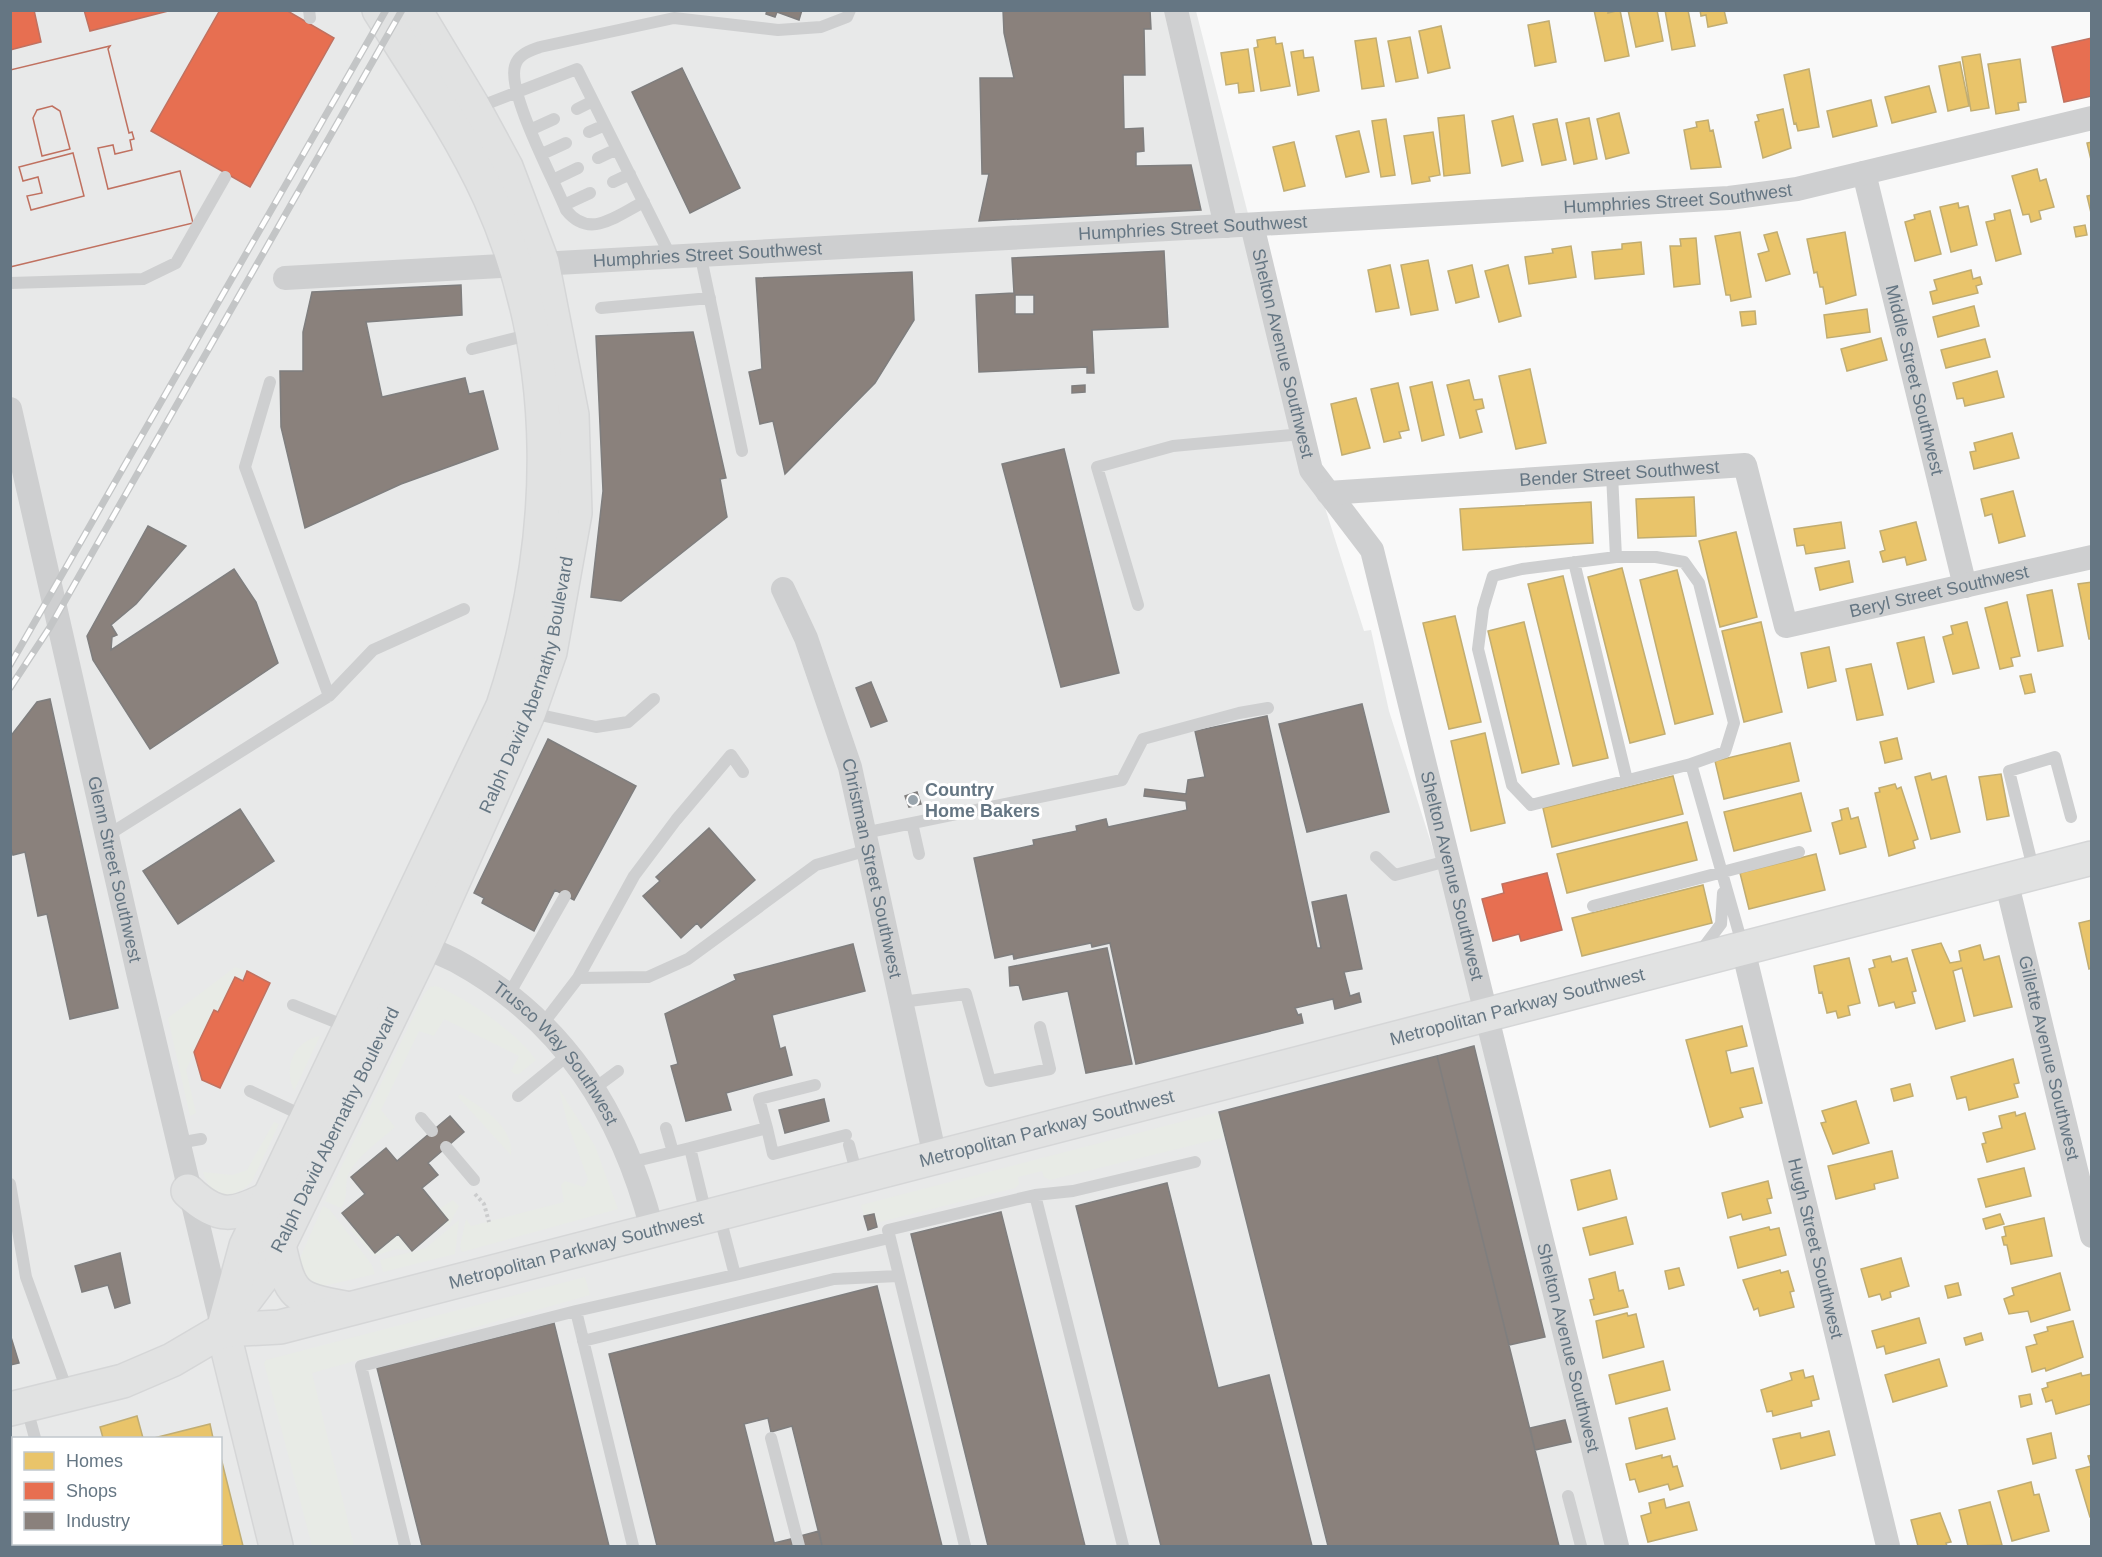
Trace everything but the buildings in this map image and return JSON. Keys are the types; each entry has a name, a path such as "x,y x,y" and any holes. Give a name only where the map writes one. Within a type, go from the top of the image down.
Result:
{"main road":[{"name":"Ralph David Abernathy Boulevard","path":"223,1330 263,1276 424,947 516,709 539,561 545,497 544,423 540,370 532,334 529,263 489,195 459,137 380,10"},
{"name":"Ralph David Abernathy Boulevard","path":"276,1546 223,1330 246,1246 394,934 516,709 550,652 575,513 572,414 529,263 513,184 474,108 414,10"},
{"name":"Metropolitan Parkway Southwest","path":"18,1407 123,1381 172,1360 223,1330 273,1329 2091,858"},
{"path":"188,1191 202,1204 223,1213 244,1211 269,1198"},
{"path":"279,1245 285,1275 296,1292 308,1301 350,1309"}],"street":[{"path":"1178,11 1226,226"},
{"name":"Humphries Street Southwest","path":"285,278 700,253 1730,198 1797,189 2091,118"},
{"name":"Middle Street Southwest","path":"1864,173 1965,586"},
{"name":"Shelton Avenue Southwest","path":"1252,225 1311,470 1372,550 1617,1546"},
{"name":"Glenn Street Southwest","path":"10,409 188,1191 223,1330"},
{"name":"Bender Street Southwest","path":"1328,493 1745,465 1786,626"},
{"name":"Beryl Street Southwest","path":"1786,626 2091,557"},
{"name":"Christman Street Southwest","path":"783,589 806,638 850,767 935,1157"},
{"name":"Gillette Avenue Southwest","path":"2020,877 2091,1228"},
{"name":"Trusco Way Southwest","path":"394,934 455,961 508,996 542,1025 595,1088 632,1162 652,1229"},
{"name":"Hugh Street Southwest","path":"1743,948 1888,1546"}],"lane":[{"path":"644,202 589,226 575,221 564,205 516,94 515,67 520,57 540,46 674,18 778,30 821,27 847,16 850,10"},
{"path":"474,108 577,69 670,255"},
{"path":"577,109 593,101"},
{"path":"532,129 554,120"},
{"path":"589,132 605,125"},
{"path":"542,154 566,143"},
{"path":"598,158 617,149"},
{"path":"553,180 578,168"},
{"path":"613,182 630,174"},
{"path":"10,283 143,279 176,263 225,177"},
{"path":"564,205 590,192"},
{"path":"700,253 742,451"},
{"path":"601,308 710,298"},
{"path":"472,349 532,334"},
{"path":"270,382 245,467 330,696"},
{"path":"1138,604 1097,467 1173,446 1302,434"},
{"path":"1612,474 1616,557"},
{"path":"1616,557 1656,557 1684,562 1699,582 1734,723 1725,752 1691,764 1531,805 1512,785 1478,649 1483,609 1493,576 1574,562 1616,557"},
{"path":"1574,562 1627,780"},
{"path":"108,835 330,696 373,650 464,609"},
{"path":"516,709 596,727 628,722 654,699"},
{"path":"578,978 648,977 688,959 816,865 866,841 912,823 1122,780 1143,739 1239,713 1268,708"},
{"path":"542,1025 578,978 634,876 676,820 731,755 743,772"},
{"path":"2020,877 2009,771 2055,757 2071,817"},
{"path":"1691,764 1743,948"},
{"path":"912,823 919,854"},
{"path":"1593,906 1722,877 1799,852"},
{"path":"1376,857 1395,875 1447,861"},
{"path":"1694,961 1721,924 1722,877"},
{"path":"508,996 565,896"},
{"path":"901,1002 966,994 990,1081 1050,1069 1040,1027"},
{"path":"293,1005 351,1028"},
{"path":"518,1096 568,1055"},
{"path":"595,1088 618,1071"},
{"path":"815,1085 759,1099 773,1154 847,1140 858,1176"},
{"path":"250,1091 308,1118"},
{"path":"421,1118 432,1131"},
{"path":"666,1128 673,1152"},
{"path":"632,1162 767,1128"},
{"path":"178,1143 201,1139"},
{"path":"446,1147 474,1180"},
{"path":"690,1148 735,1275"},
{"path":"965,1546 888,1230 1035,1195 1073,1191 1195,1162"},
{"path":"10,1184 26,1277 69,1395"},
{"path":"1035,1195 1123,1546"},
{"path":"405,1546 361,1366 576,1311 889,1239"},
{"path":"583,1341 834,1279 898,1276"},
{"path":"576,1311 633,1546"},
{"path":"18,1407 34,1437"},
{"path":"771,1438 799,1546"},
{"path":"1568,1496 1581,1546"}],"path":[{"path":"475,1194 484,1204 489,1222"}],"shaded area":[{"path":"10,11 1196,11 1316,479 1364,631 1371,630 1389,711 1484,1009 1619,1546 11,1546"},
{"path":"235,967 247,971 243,981 235,977 218,1012 214,1010 186,1070 196,1113 190,1116 168,1018"},
{"path":"436,986 491,1017 517,1039 536,1060 519,1074 515,1074 511,1071 519,1056 444,1019 434,1036 419,1031 381,1110 395,1127 362,1156 351,1169 347,1180 345,1200 341,1208 325,1201 424,994 430,987"},
{"path":"320,1036 294,1091 290,1073 293,1056 303,1043"},
{"path":"559,1089 595,1146 618,1209 462,1252 460,1246 466,1219 471,1226 564,1202 561,1185 565,1181 584,1187 588,1179 568,1125"},
{"path":"460,1094 486,1111 502,1126 511,1145 511,1155 458,1097"},
{"path":"1219,1112 1226,1137 1050,1180 1044,1177 1042,1171 1018,1177 1019,1184 1015,1188 876,1223 874,1214 864,1216 861,1205"},
{"path":"274,1122 279,1124 252,1181 245,1188 231,1195 217,1193 207,1182 203,1172 232,1175 247,1170"},
{"path":"453,1200 459,1206 449,1225 441,1226 448,1220 439,1209"},
{"path":"323,1206 330,1210 372,1265 375,1274 323,1286 307,1279 299,1263 300,1258"},
{"path":"459,1220 455,1254 383,1272 380,1260 426,1248"},
{"path":"354,1228 375,1253 398,1234 411,1250 396,1249 374,1256 351,1230"},
{"path":"585,1277 590,1295 312,1373 354,1546 312,1546 264,1363 266,1360"}],"railway":[{"path":"10,665 386,10"},
{"path":"10,688 50,627 402,10"}],"place":[{"name":"Country Home Bakers","path":"913,800"}]}
